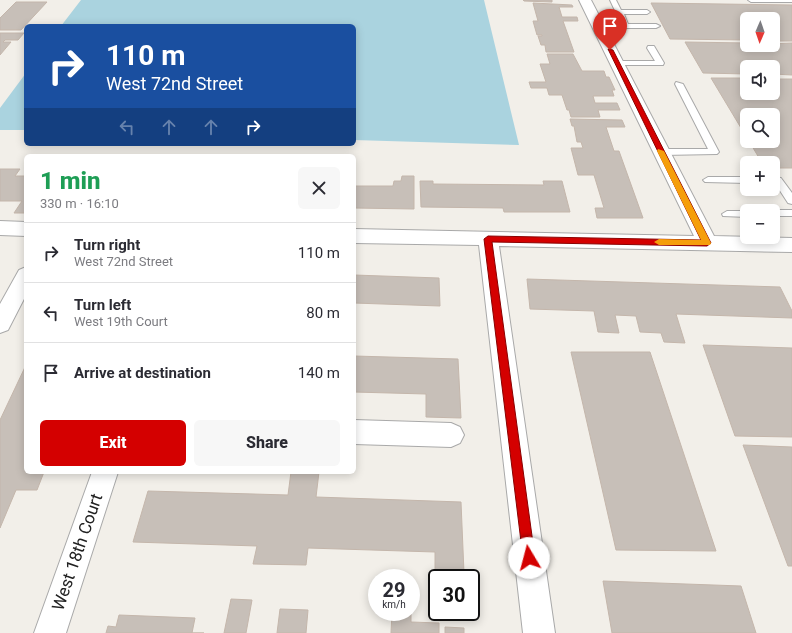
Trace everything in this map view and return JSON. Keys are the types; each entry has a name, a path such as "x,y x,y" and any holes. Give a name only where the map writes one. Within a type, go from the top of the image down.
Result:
{"street":[{"path":"585,0 707,243"},
{"path":"0,228 24,229"},
{"path":"356,236 792,245"},
{"path":"488,239 539,633"},
{"path":"0,324 24,279"},
{"path":"356,432 451,435"},
{"name":"West 18th Court","path":"50,633 104,474"}],"lane":[{"path":"613,0 626,26 656,26"},
{"path":"751,0 792,0"},
{"path":"619,12 647,12"},
{"path":"617,63 660,63 651,48"},
{"path":"662,152 714,152 679,84"},
{"path":"708,180 740,180"},
{"path":"780,183 792,201"},
{"path":"780,214 792,213"},
{"path":"726,214 740,214"}],"water":[{"path":"81,0 484,0 519,145 356,140 356,24 63,24"},
{"path":"24,76 24,130 0,130 0,108"}],"building":[{"path":"523,0 552,0 552,2 524,1"},
{"path":"16,2 47,2 27,24 24,24 24,27 21,30 0,30 0,18"},
{"path":"533,3 572,5 573,7 559,7 562,17 577,17 578,21 563,21 574,52 546,52 545,45 541,45 538,36 542,35 537,35 533,21 538,21"},
{"path":"651,3 792,5 792,41 780,41 780,12 740,12 740,40 670,39"},
{"path":"0,33 24,33 18,40 5,40 3,42 11,42 0,55"},
{"path":"685,42 740,43 740,52 780,52 780,44 792,43 792,75 780,74 780,60 740,60 740,74 703,73"},
{"path":"547,54 573,54 582,71 604,71 606,77 609,77 615,90 612,90 614,96 593,96 595,103 617,103 620,110 598,110 600,117 571,117 562,95 549,95 547,88 531,88 529,82 546,82 540,64 550,64"},
{"path":"711,78 740,78 740,100 780,100 780,79 792,79 792,168 780,168 780,156 758,156 753,148 780,148 780,108 740,108 740,126"},
{"path":"570,119 622,120 625,127 606,127 614,151 619,151 643,218 597,218 595,208 604,208 594,175 578,175 571,148 583,148 581,142 577,142 574,126 572,126"},
{"path":"0,169 20,169 15,176 24,176 24,213 14,213 22,201 0,201"},
{"path":"402,176 414,176 414,209 356,208 356,186 393,186 394,181 401,181"},
{"path":"420,181 433,181 433,184 544,185 543,181 562,181 570,212 504,212 503,208 421,207"},
{"path":"356,275 439,278 440,306 356,303"},
{"path":"527,279 780,287 792,311 792,318 676,314 685,343 664,342 661,333 640,332 636,316 615,315 619,333 598,332 594,311 530,309"},
{"path":"703,345 792,348 792,437 735,436"},
{"path":"571,352 650,352 716,551 616,550"},
{"path":"356,356 458,359 461,418 426,417 426,394 356,392"},
{"path":"24,369 24,474 43,474 37,490 16,490 0,528 0,420"},
{"path":"743,445 792,447 792,566 788,566"},
{"path":"291,474 319,474 316,497 461,502 464,569 435,569 435,552 308,548 306,565 253,564 257,546 133,542 148,491 288,495"},
{"path":"603,581 741,586 756,633 612,633"},
{"path":"231,599 252,600 246,633 224,633"},
{"path":"280,609 308,610 306,633 277,633"},
{"path":"119,615 195,618 192,633 106,633 108,626 116,627"},
{"path":"392,621 439,623 439,633 391,633"},
{"path":"445,627 464,628 464,633 445,633"}],"slow traffic":[{"path":"659,242 707,243 661,151"}],"route":[{"path":"529,558 488,239 707,243 610,50"}]}
